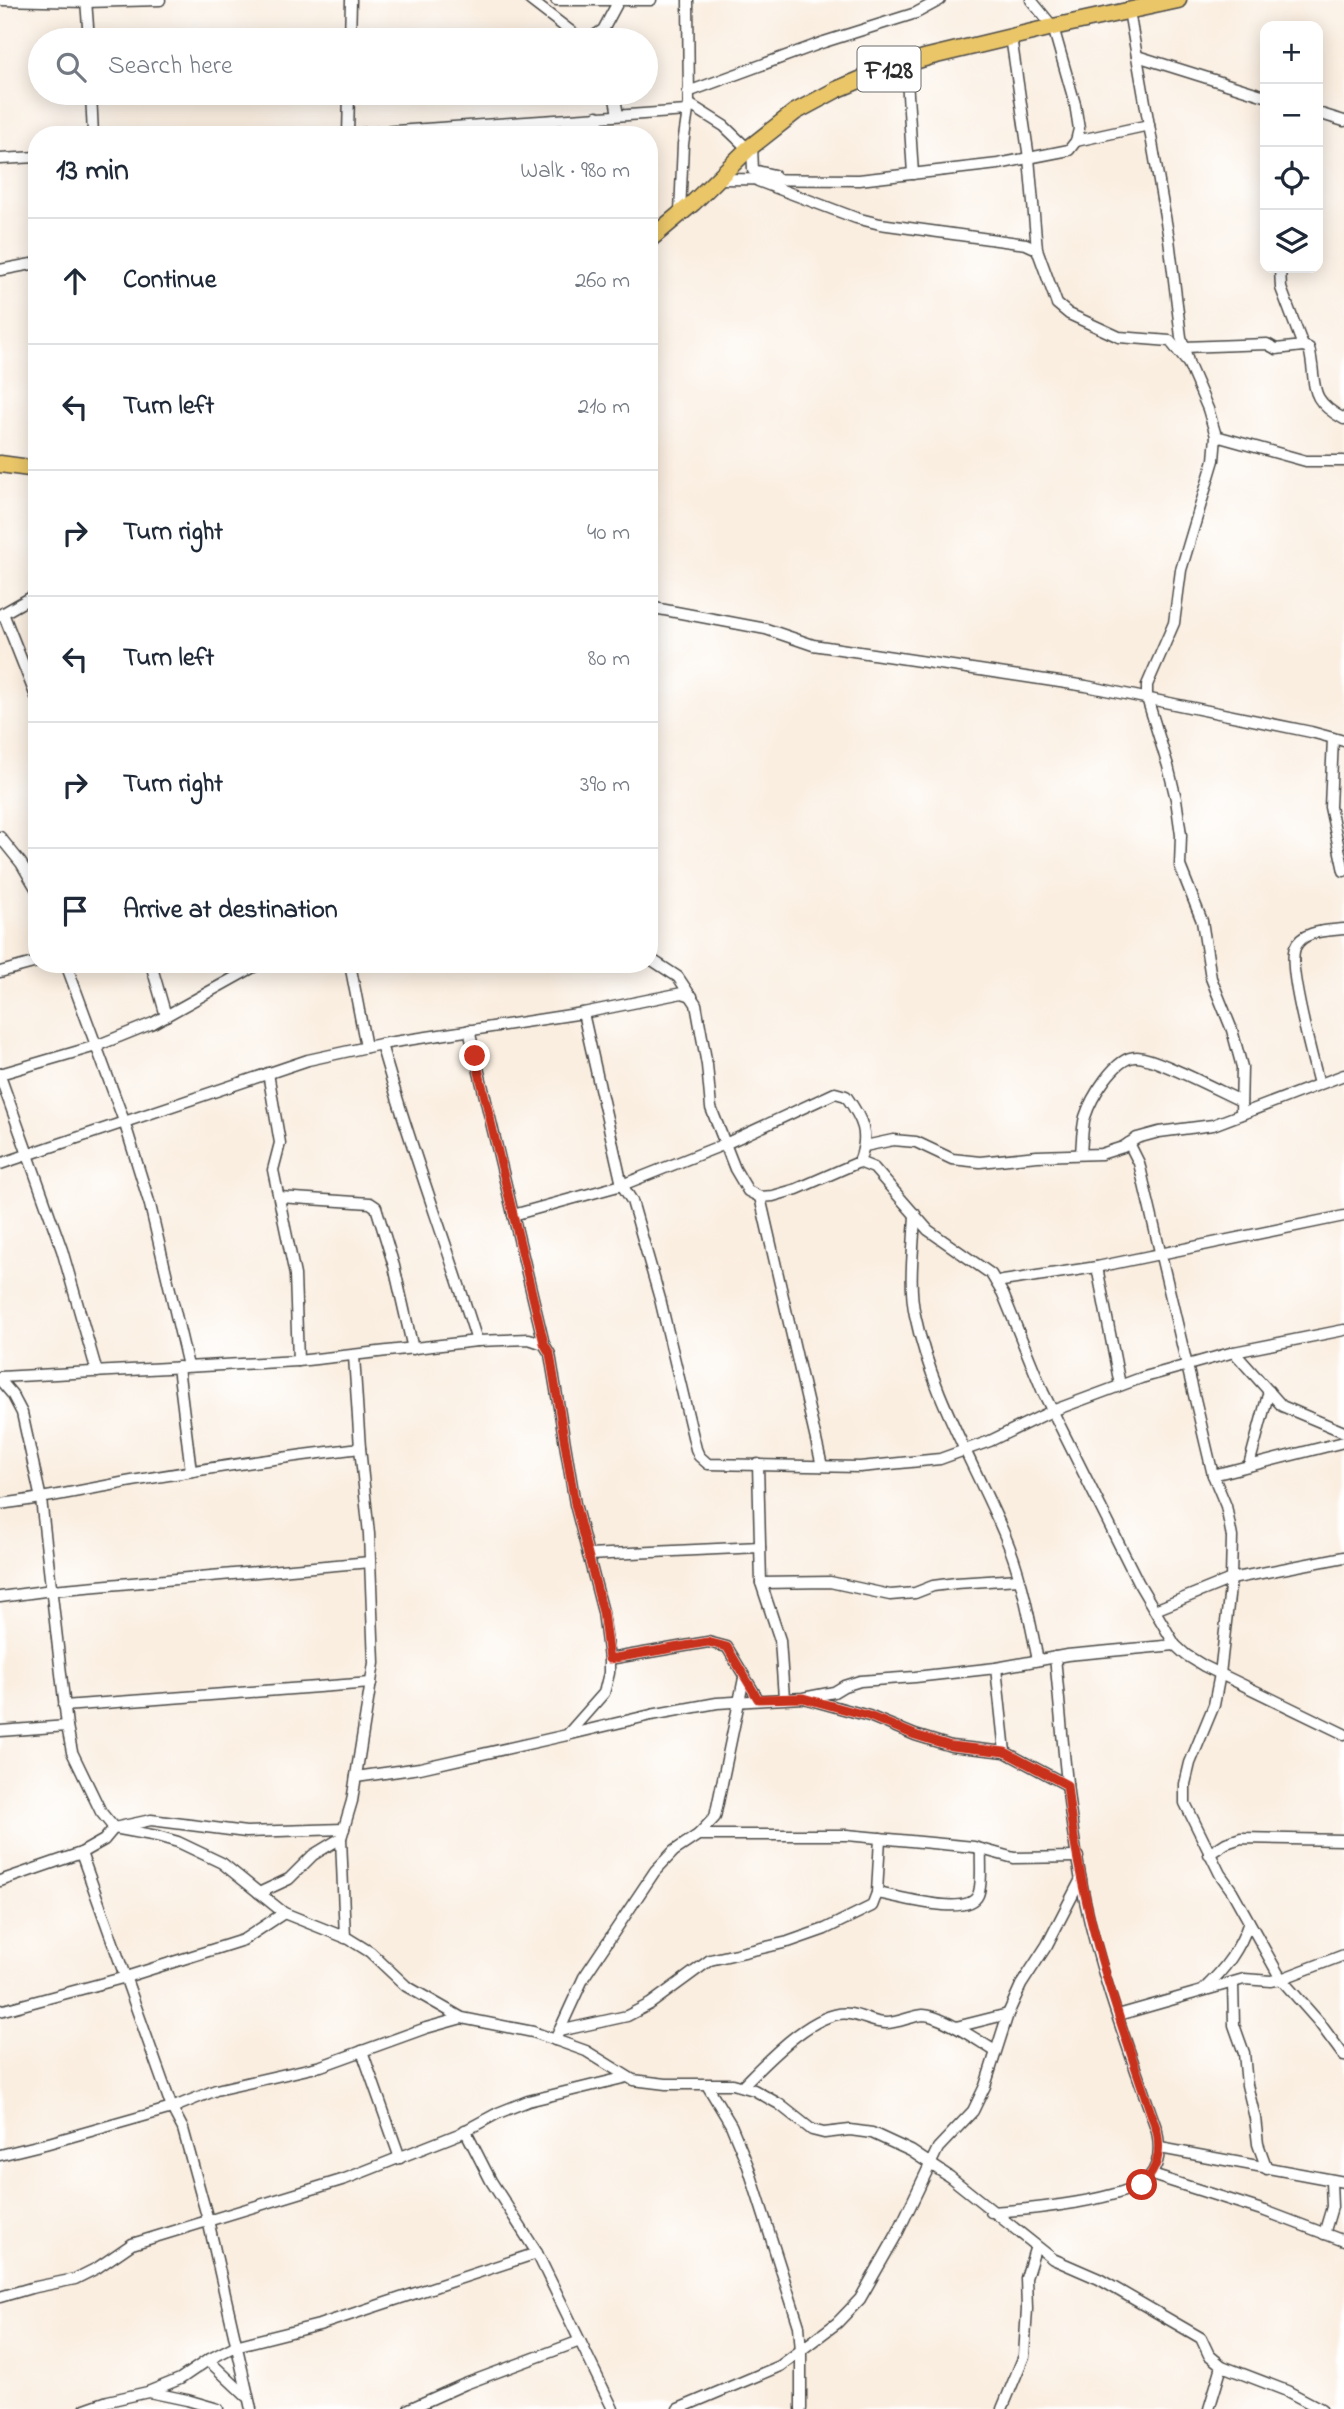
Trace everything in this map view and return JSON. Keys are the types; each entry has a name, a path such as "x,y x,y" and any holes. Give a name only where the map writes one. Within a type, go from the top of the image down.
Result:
{"main road":[{"name":"F128","path":"658,232 750,147 795,112 883,70 1053,27 1178,0"},
{"path":"0,464 28,469"}],"street":[{"path":"0,0 160,0"},
{"path":"350,28 351,0"},
{"path":"530,0 566,28"},
{"path":"556,0 651,0"},
{"path":"680,214 683,144 688,108 688,0"},
{"path":"688,92 824,42 916,13 940,0"},
{"path":"716,179 859,180 998,164 1069,150 1076,141 1079,129 1075,104 1053,27 1031,0"},
{"path":"86,1 88,28"},
{"path":"604,28 618,2"},
{"path":"1129,10 1170,239 1184,347 1216,436 1214,460 1181,570 1174,623 1147,685 1147,698 1176,799 1181,835 1181,866 1202,921 1211,978 1242,1067 1241,1113"},
{"path":"1011,37 1029,158 1037,249 1057,304 1069,314 1119,337 1170,341 1189,365"},
{"path":"1137,55 1260,94"},
{"path":"906,64 913,174"},
{"path":"92,105 93,126"},
{"path":"346,126 348,105"},
{"path":"616,105 618,115"},
{"path":"457,126 688,108 724,126 750,147 753,170 792,178"},
{"path":"1323,115 1344,121"},
{"path":"597,116 598,126"},
{"path":"1076,141 1149,125"},
{"path":"0,159 28,157"},
{"path":"754,179 856,218 880,224 1012,241 1037,249"},
{"path":"0,270 28,265"},
{"path":"1280,273 1281,288 1303,346"},
{"path":"1184,347 1267,344 1276,349 1303,346 1309,348 1316,395 1328,410 1344,419"},
{"path":"1216,436 1306,461 1344,461"},
{"path":"28,599 1,614 28,678"},
{"path":"658,609 766,629 813,645 972,667 1147,698 1339,740 1330,807 1344,871"},
{"path":"0,837 28,874"},
{"path":"1319,1084 1297,984 1295,948 1306,936 1344,929"},
{"path":"0,972 28,964"},
{"path":"658,964 678,977 696,1004 707,1065 711,1108 735,1169 748,1191 760,1197 774,1196 859,1163 874,1168 928,1230 991,1274 1052,1411 1099,1507 1175,1645 1186,1655 1220,1674 1344,1734"},
{"path":"69,973 124,1121 150,1205 183,1366 191,1471"},
{"path":"154,973 166,1016"},
{"path":"97,1372 62,1250 0,1075 96,1046 166,1016 243,973"},
{"path":"352,973 366,1047"},
{"path":"0,1164 308,1060 381,1044 583,1013 682,993 692,996"},
{"path":"583,1013 622,1185 632,1201 660,1299 699,1456 708,1464 860,1467 940,1459 990,1441 1052,1411 1120,1385 1234,1352 1344,1330"},
{"path":"469,1030 544,1343 550,1354 575,1504 603,1612 609,1659 604,1693 567,1735"},
{"path":"381,1044 402,1118 451,1257 477,1341"},
{"path":"1081,1154 1084,1118 1090,1104 1107,1078 1124,1060 1137,1056 1241,1101"},
{"path":"268,1073 280,1143 273,1170 295,1275 298,1361"},
{"path":"865,1146 893,1140 916,1142 952,1159 980,1162 1037,1156 1101,1154 1137,1138 1159,1132 1213,1125 1344,1074"},
{"path":"513,1215 622,1185 725,1144 835,1093 846,1096 863,1126 865,1146 859,1163"},
{"path":"1129,1143 1139,1163 1213,1475 1226,1506 1232,1537 1231,1579 1220,1674 1214,1705 1196,1745 1185,1784 1185,1803 1209,1854 1281,1979 1344,2056"},
{"path":"279,1197 370,1203 376,1207 394,1266 413,1349"},
{"path":"760,1197 822,1466"},
{"path":"915,1214 914,1313 928,1364 1005,1537 1019,1579 1038,1660"},
{"path":"996,1282 1097,1267 1342,1218"},
{"path":"1097,1267 1120,1385"},
{"path":"0,1378 298,1361 477,1341 529,1339 544,1343"},
{"path":"1234,1352 1284,1407 1344,1432"},
{"path":"345,1938 343,1833 356,1777 374,1663 370,1562 354,1356"},
{"path":"0,1378 22,1413 41,1499 66,1726 72,1752 102,1812 114,1828 178,1842 222,1863 284,1913 345,1938 370,1952 406,1986 462,2018 557,2036 634,2080 742,2086 779,2104 812,2130 824,2133 850,2130 872,2133 911,2151 932,2164 1053,2259 1099,2279 1201,2338 1209,2355 1222,2366 1287,2391 1321,2409"},
{"path":"1249,1465 1269,1391"},
{"path":"1213,1475 1344,1443"},
{"path":"0,1504 191,1471 360,1448"},
{"path":"758,1464 761,1583 780,1640 785,1698"},
{"path":"588,1555 760,1547"},
{"path":"1155,1610 1231,1579 1344,1557"},
{"path":"0,1597 370,1562"},
{"path":"761,1583 830,1582 890,1595 915,1593 933,1586 956,1583 1019,1579"},
{"path":"609,1659 708,1642 727,1647 758,1699"},
{"path":"356,1777 420,1768 651,1715 758,1699 803,1698 834,1692 860,1681 996,1668 1055,1657 1175,1645"},
{"path":"991,2212 1097,2199 1142,2185 1152,2175 1160,2148 1157,2131 1106,1980 1085,1902 1067,1785 1055,1657"},
{"path":"996,1668 1005,1752"},
{"path":"557,2036 584,1977 655,1871 674,1851 698,1835 715,1817 744,1678"},
{"path":"64,1706 371,1683"},
{"path":"803,1698 869,1716 951,1746 1005,1752 1067,1785"},
{"path":"0,1731 66,1726"},
{"path":"0,1881 81,1853 104,1840 114,1828 151,1820 246,1832 343,1833"},
{"path":"259,1893 289,1879 313,1855 343,1833"},
{"path":"698,1835 847,1835 944,1843 1014,1858 1078,1857"},
{"path":"557,2036 627,2016 650,2004 710,1960 756,1951 825,1929 872,1906 877,1892 880,1838"},
{"path":"1209,1854 1226,1843 1241,1838 1344,1840"},
{"path":"877,1892 946,1906 965,1905 978,1894 981,1850"},
{"path":"81,1853 172,2108 183,2129 208,2220 251,2409"},
{"path":"678,2409 780,2366 836,2323 860,2299 897,2234 938,2148 973,2111 985,2086 1008,2014 1021,1985 1047,1945 1081,1878"},
{"path":"0,2011 125,1977 243,1940 284,1913"},
{"path":"1204,1989 1232,1958 1249,1922"},
{"path":"1118,2015 1244,1979 1281,1979 1344,1955"},
{"path":"1233,1983 1234,2025 1244,2053 1258,2144 1267,2169"},
{"path":"742,2086 774,2054 827,2015 850,2013 883,2023 925,2015 956,2028 995,2051"},
{"path":"956,2028 1008,2014"},
{"path":"0,2155 172,2108 216,2090 321,2066 426,2028 462,2018"},
{"path":"362,2051 400,2158"},
{"path":"0,2297 75,2279 97,2268 132,2244 345,2179 466,2130 528,2101 627,2077"},
{"path":"707,2085 731,2125 748,2166 799,2326 802,2351 801,2409"},
{"path":"466,2130 491,2181 537,2253 613,2409"},
{"path":"1160,2148 1344,2182"},
{"path":"1152,2175 1265,2211 1344,2241"},
{"path":"1324,2234 1332,2207 1331,2181"},
{"path":"1002,2409 1024,2356 1026,2278 1035,2246"},
{"path":"85,2409 148,2392 180,2379 235,2346 319,2325 537,2253"},
{"path":"415,2408 465,2384 580,2341"},
{"path":"208,2360 248,2398"},
{"path":"1212,2409 1212,2396 1222,2366"},
{"path":"148,2392 218,2409"}],"route":[{"path":"475,1056 544,1343 550,1354 575,1504 603,1612 609,1659 708,1642 727,1647 758,1699 803,1698 869,1716 951,1746 1005,1752 1053,1780 1067,1785 1085,1902 1106,1980 1157,2131 1160,2148 1157,2160 1152,2175 1142,2185"}]}
